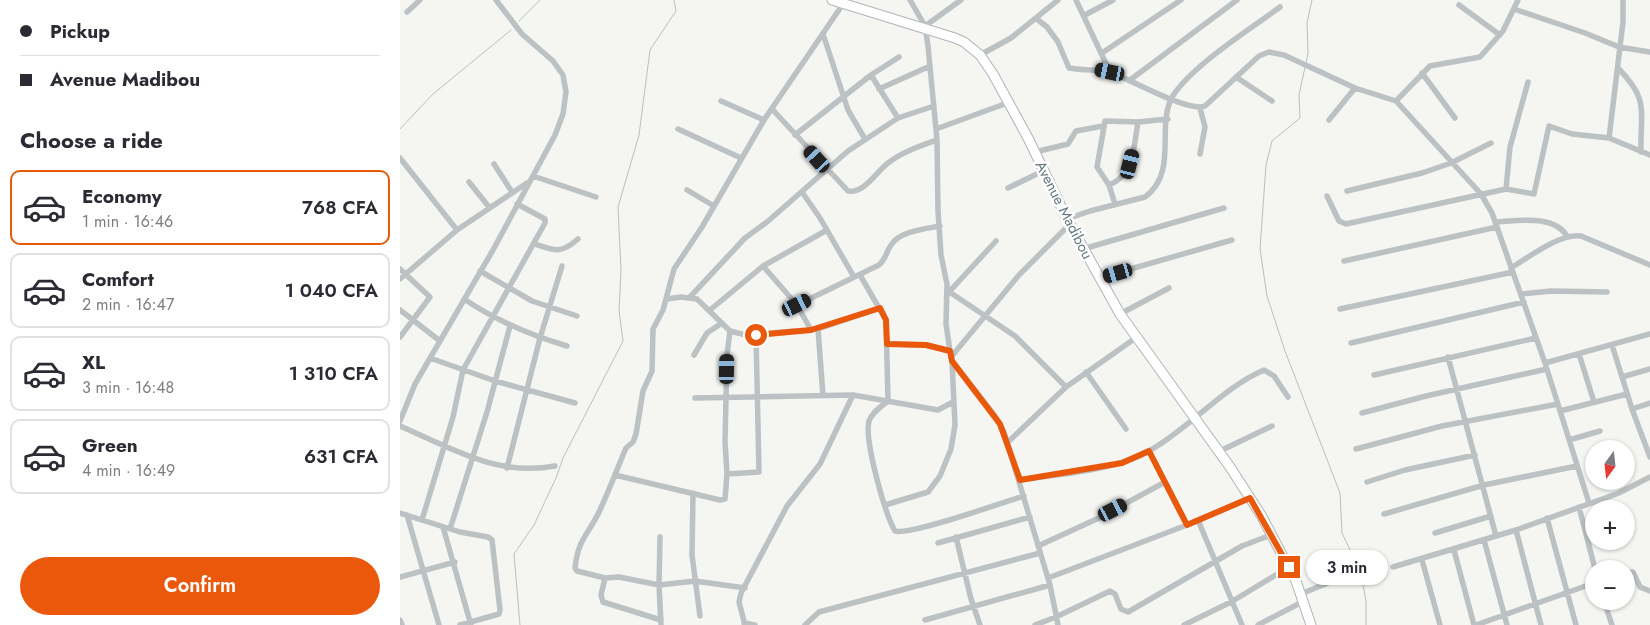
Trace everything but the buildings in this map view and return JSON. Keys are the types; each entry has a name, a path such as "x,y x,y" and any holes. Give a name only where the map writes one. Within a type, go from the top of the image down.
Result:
{"street":[{"path":"407,12 420,0"},
{"path":"400,421 430,358 560,125 565,102 566,82 553,61 522,34 496,0"},
{"name":"Avenue Madibou","path":"832,0 925,28 964,42 980,55 1010,102 1068,222 1120,314 1250,498 1289,567 1303,597 1311,625"},
{"path":"885,505 928,492 936,483 947,459 954,436 951,356 946,324 948,291 941,255 937,200 937,140 930,66 925,28 910,0"},
{"path":"925,28 952,2 961,0"},
{"path":"980,55 1011,38 1037,19 1058,0"},
{"path":"1076,0 1085,15 1110,72"},
{"path":"1085,15 1113,0"},
{"path":"1102,53 1182,0"},
{"path":"1130,80 1237,0"},
{"path":"1396,101 1422,73 1439,63 1480,57 1500,35 1518,0"},
{"path":"1609,138 1623,22 1623,0"},
{"path":"744,588 694,581 659,585 619,577 605,578 584,574 575,568 579,545 596,519 626,448 633,442 636,434 643,391 652,371 653,329 667,299 674,269 714,206 764,120 843,4"},
{"path":"1459,5 1500,35"},
{"path":"951,356 1032,260 1068,222 1116,204 1145,197 1161,180 1171,100 1185,82 1206,64 1280,7"},
{"path":"1514,9 1585,33 1619,47 1650,52"},
{"path":"1037,19 1047,26 1058,42 1069,68 1110,72 1171,100 1200,108 1205,106 1260,56 1273,52 1284,55 1354,88 1396,101 1481,194 1496,224 1546,366 1588,500"},
{"path":"823,34 853,120 864,139"},
{"path":"795,135 871,75 899,57"},
{"path":"879,89 930,66"},
{"path":"1618,68 1644,94 1641,152"},
{"path":"1422,73 1455,118"},
{"path":"871,75 898,118"},
{"path":"1236,77 1272,101"},
{"path":"1506,190 1510,147 1528,82"},
{"path":"1329,120 1354,88"},
{"path":"721,101 764,120"},
{"path":"936,129 1010,102"},
{"path":"690,297 745,238 864,139 898,118 934,106"},
{"path":"1200,108 1205,128 1200,154"},
{"path":"772,109 843,188 853,192 859,190 888,163 937,140"},
{"path":"1116,204 1109,185 1097,167 1103,126 1108,120 1138,122 1168,119"},
{"path":"1109,185 1118,182 1126,172 1138,122"},
{"path":"1035,152 1068,144 1076,131 1103,126"},
{"path":"1327,196 1339,222 1346,224 1446,204 1481,194 1506,190 1535,192 1549,126 1572,134 1609,138 1650,155"},
{"path":"678,129 741,158"},
{"path":"1346,191 1402,179 1451,163 1491,143"},
{"path":"400,158 457,230"},
{"path":"494,164 512,192"},
{"path":"1008,188 1043,171"},
{"path":"533,176 596,197"},
{"path":"469,182 489,207"},
{"path":"403,277 457,230 528,182"},
{"path":"688,190 714,206"},
{"path":"802,192 827,230 854,278"},
{"path":"422,520 453,417 463,370 544,229 545,219 517,204"},
{"path":"1083,248 1224,208"},
{"path":"1344,261 1496,224 1548,222 1560,227 1567,236"},
{"path":"797,305 883,262 894,241 912,232 940,226"},
{"path":"710,310 763,266 827,230"},
{"path":"1340,309 1512,270 1567,236 1581,236 1650,265"},
{"path":"535,244 559,251 568,248 578,239"},
{"path":"1099,278 1232,240"},
{"path":"948,291 996,241"},
{"path":"507,468 540,338 562,266"},
{"path":"763,266 797,305 811,330"},
{"path":"400,269 403,277 430,297 400,337"},
{"path":"480,271 508,289 549,308 577,316"},
{"path":"860,275 886,320 888,401"},
{"path":"1120,314 1169,288"},
{"path":"948,291 1026,344 1066,388"},
{"path":"1521,294 1551,291 1607,292"},
{"path":"667,299 690,297 697,299 730,330 738,334 756,335 818,329 880,308"},
{"path":"464,299 492,318 540,338 567,346"},
{"path":"1351,343 1524,302"},
{"path":"400,310 440,341"},
{"path":"694,355 707,333 722,323"},
{"path":"450,529 510,326"},
{"path":"818,329 823,396"},
{"path":"615,475 722,500 726,494 727,474 726,398 730,330"},
{"path":"1362,413 1546,366 1579,354 1650,334"},
{"path":"727,474 759,472 756,335"},
{"path":"1008,442 1066,388 1136,337"},
{"path":"1374,376 1536,338"},
{"path":"887,344 926,345 951,356 995,416 1008,442 1020,480 1050,585 1058,625"},
{"path":"1612,345 1632,409 1650,456"},
{"path":"1579,354 1594,402"},
{"path":"430,358 495,381 575,403"},
{"path":"1448,358 1484,485 1496,536"},
{"path":"1622,377 1650,369"},
{"path":"1020,480 1122,463 1149,451 1264,370 1274,376 1288,398"},
{"path":"1086,372 1126,429"},
{"path":"1560,411 1627,394"},
{"path":"695,398 853,395 938,410 953,402"},
{"path":"755,625 744,624 738,602 787,506 820,464 853,395"},
{"path":"888,401 873,414 869,425 872,454 885,505 895,531 901,533 1024,496"},
{"path":"1632,409 1650,403"},
{"path":"1356,449 1466,421 1558,404"},
{"path":"400,426 444,444 471,458 507,468 532,470 555,466"},
{"path":"1218,452 1272,426"},
{"path":"1569,440 1600,431"},
{"path":"1642,436 1650,435"},
{"path":"1149,451 1187,525"},
{"path":"1367,482 1405,470 1475,455"},
{"path":"1384,514 1484,485 1576,466"},
{"path":"1598,500 1627,490 1650,477"},
{"path":"1038,546 1109,513 1165,482"},
{"path":"693,493 692,555 700,616"},
{"path":"1048,578 1187,525 1250,498"},
{"path":"1393,567 1422,560 1516,530 1585,505"},
{"path":"1579,507 1593,560"},
{"path":"400,513 450,529 488,537 492,540 500,610 496,617 460,625"},
{"path":"407,515 438,625"},
{"path":"1435,533 1491,516"},
{"path":"938,543 1030,517"},
{"path":"1547,518 1576,625"},
{"path":"1198,520 1214,563 1242,625"},
{"path":"443,527 455,562 471,623"},
{"path":"1516,530 1542,625"},
{"path":"1035,625 1056,618 1110,591 1116,594 1121,609 1128,612 1242,546 1271,535"},
{"path":"605,578 601,595 602,602 661,622 659,585 660,537"},
{"path":"956,537 973,607 980,625"},
{"path":"1484,540 1507,625"},
{"path":"1454,550 1475,625 1585,586"},
{"path":"805,625 819,612 1040,553"},
{"path":"1422,560 1440,625"},
{"path":"400,577 455,562"},
{"path":"1184,625 1231,602 1289,567"},
{"path":"1258,625 1303,597 1349,574"},
{"path":"1635,576 1640,587 1650,591"},
{"path":"926,620 1050,585"},
{"path":"1607,610 1612,625"},
{"path":"400,620 402,625"}],"waterway":[{"path":"519,21 540,0"},
{"path":"520,625 514,554 534,525 556,478 563,458 623,341 619,311 621,270 618,207 639,135 650,50 676,11 674,0"},
{"path":"1306,63 1308,53 1307,23 1312,0"},
{"path":"400,129 433,94 511,30"},
{"path":"1305,67 1299,95 1300,118 1272,141 1266,165 1260,249 1267,296 1285,351 1340,493 1342,533 1361,573 1366,601 1366,625"}],"route":[{"path":"756,335 818,329 880,308 886,320 887,344 926,345 950,351 952,361 1000,424 1020,480 1122,463 1149,451 1187,525 1250,498 1289,567"}]}
